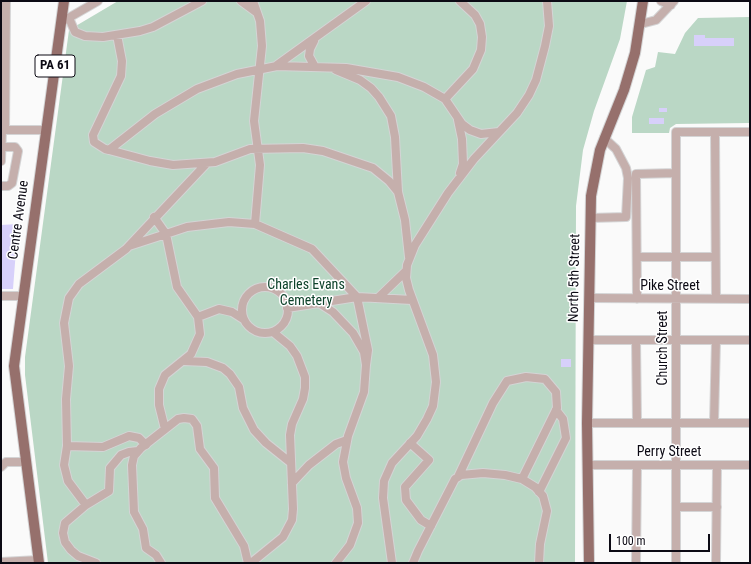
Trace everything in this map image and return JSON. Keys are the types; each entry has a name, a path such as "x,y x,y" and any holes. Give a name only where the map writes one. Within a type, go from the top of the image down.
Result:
{"main road":[{"name":"Centre Avenue","path":"39,561 14,366 46,130 65,20 64,1"},
{"name":"North 5th Street","path":"589,563 587,422 588,340 591,298 590,218 593,180 604,138 630,70 641,24 643,1"}],"street":[{"path":"1,161 6,1"},
{"path":"98,1 65,20 75,32 81,35 94,37 117,35 153,27 202,1"},
{"path":"241,1 257,12"},
{"path":"253,1 257,12 262,37 254,121 254,131 260,165 255,224"},
{"path":"276,66 366,1"},
{"path":"445,99 473,70 481,50 482,38 480,24 475,15 460,1"},
{"path":"392,563 383,498 384,481 392,463 421,431 433,406 436,377 433,355 416,306 412,300 406,278 406,271 410,258 432,216 459,178 524,104 536,80 548,31 547,1"},
{"path":"661,1 673,3"},
{"path":"641,24 656,20 673,3"},
{"path":"117,35 122,61 121,76 93,135 94,142 96,144 109,150 168,164 222,161 250,149 258,148 302,148 334,154 373,168 389,181 398,192"},
{"path":"315,38 309,53 311,62 315,67"},
{"path":"109,150 149,118 185,96 216,82 260,68 276,66 369,71 398,77 424,87 445,99 457,117 465,126 474,132 487,134 499,132"},
{"path":"332,68 360,80 371,88 389,112 394,128 398,192 405,220 410,258"},
{"path":"457,117 462,134 463,154 459,178"},
{"path":"3,130 46,130"},
{"name":"Church Street","path":"676,563 676,132 715,132"},
{"path":"716,299 715,132 750,132"},
{"path":"590,218 626,217 628,178 626,168 616,149 604,138"},
{"path":"1,186 8,186 12,183 15,177 18,151 15,147 2,147"},
{"path":"86,505 68,480 64,462 67,446 66,399 69,359 64,324 69,298 79,284 128,246 207,163"},
{"path":"637,299 636,174 676,174"},
{"path":"154,217 166,234 178,286 198,317 200,328 197,343 191,354 166,375 159,389 159,405 165,429"},
{"path":"128,246 187,227 229,222 255,224 312,249 357,297 368,350 364,392 347,440 344,456 344,467 357,508 358,518 355,533 350,545 336,563"},
{"path":"637,257 716,257"},
{"path":"379,298 406,271"},
{"path":"243,319 242,312 244,300 252,291 260,288 268,288 281,294 287,308 285,321 273,332"},
{"path":"1,296 23,296"},
{"path":"287,308 357,297 412,300"},
{"name":"Pike Street","path":"591,298 750,299"},
{"path":"319,303 333,312 353,333 364,352 366,365"},
{"path":"198,317 219,309 232,312 243,319 248,326 257,332 273,332 294,351 305,377 303,399 290,429 293,509 292,520 287,532 275,545 251,563"},
{"path":"588,340 750,340"},
{"path":"636,340 637,423"},
{"path":"714,423 716,340"},
{"path":"184,361 207,362 223,368 230,374 239,387 243,408 254,430 266,443 291,463"},
{"path":"413,563 458,476 493,403 507,381 526,377 545,379 556,392 556,410 522,479"},
{"path":"540,492 566,438 563,420 556,410"},
{"path":"161,563 156,555 146,548 143,529 133,506 132,465 138,451 178,419 189,418 196,423 200,449 214,468 215,498 244,546 248,563"},
{"path":"587,422 750,423"},
{"path":"67,446 103,447 129,436 139,438 146,445"},
{"path":"292,483 309,465 336,444 347,440"},
{"path":"410,443 430,460 405,487 406,500 421,520 431,526"},
{"path":"96,563 78,556 71,550 65,542 63,533 65,523 86,505 109,491 110,468 121,455 138,451"},
{"path":"4,464 26,462"},
{"name":"Perry Street","path":"587,465 750,465"},
{"path":"636,563 637,465"},
{"path":"716,563 717,465"},
{"path":"458,476 471,473 490,473 522,479 540,492 543,496 547,511 540,544 539,563"},
{"path":"676,507 717,507"},
{"path":"1,562 39,561"}],"green space":[{"name":"Charles Evans Cemetery","path":"118,1 627,1 620,39 594,111 583,150 576,206 575,563 48,563 25,375 25,357 69,30"},
{"path":"749,17 749,123 676,124 670,128 669,133 632,133 632,117 646,70 655,67 658,52 675,54 685,33 698,18"}],"building":[{"path":"694,35 705,35 705,38 734,38 734,46 694,46"},
{"path":"659,108 667,108 667,112 659,112"},
{"path":"649,118 664,118 664,124 649,124"},
{"path":"18,224 13,289 1,289 1,225"},
{"path":"561,359 571,359 571,367 561,367"}]}
